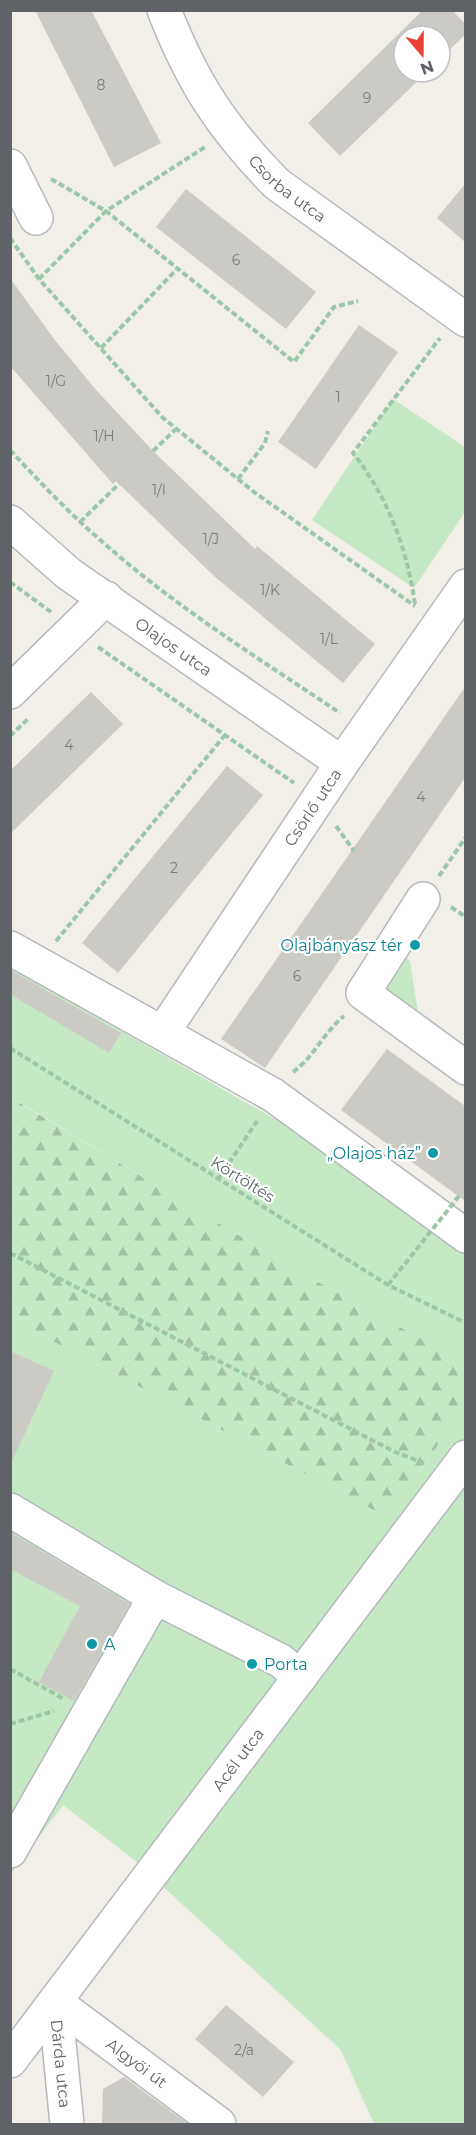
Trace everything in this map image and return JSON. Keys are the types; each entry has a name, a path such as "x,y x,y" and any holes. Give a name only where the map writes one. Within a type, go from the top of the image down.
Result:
{"street":[{"name":"Csorba utca","path":"164,10 205,98 229,133 277,184 454,328"},
{"path":"10,166 36,218"},
{"name":"Olajos utca","path":"10,522 69,573 335,758"},
{"name":"Csörlő utca","path":"164,1032 335,758 465,585"},
{"path":"10,692 106,598"},
{"path":"423,899 363,993 465,1068"},
{"path":"24,956 164,1032 273,1095 465,1236"},
{"name":"Acél utca","path":"10,2061 459,1466"},
{"path":"10,1510 155,1597 281,1661 300,1677"},
{"path":"10,1851 83,1709 155,1597"},
{"name":"Dárda utca","path":"55,2002 67,2124"},
{"name":"Algyői út","path":"55,2002 219,2124"}],"path":[{"path":"39,279 106,211 229,133"},
{"path":"48,178 106,211 294,362 334,306 358,301"},
{"path":"10,238 39,279 162,417 238,479 424,614"},
{"path":"101,348 178,268"},
{"path":"415,607 409,563 393,523 375,480 353,453 454,328"},
{"path":"153,451 176,429"},
{"path":"238,479 265,443 268,431"},
{"path":"10,450 80,522 210,626 349,719 335,758"},
{"path":"80,522 119,484"},
{"path":"10,582 73,629 296,785"},
{"path":"24,956 225,735"},
{"path":"219,1178 285,1078 305,1063 333,1025 346,1015 363,993"},
{"name":"Körtöltés","path":"10,1048 388,1285 465,1323"},
{"path":"388,1285 459,1196"},
{"path":"10,1253 395,1452 459,1466"},
{"path":"10,1669 83,1709"},
{"path":"10,1724 83,1709"}],"green space":[{"path":"393,399 465,447 465,512 414,588 312,520"},
{"path":"404,956 410,961 418,1013 414,1019 377,992"},
{"path":"10,967 309,1139 465,1255 465,1363 296,1270 11,1097"},
{"path":"10,1097 296,1270 465,1363 465,1409 385,1516 11,1319"},
{"path":"11,1319 385,1516 465,1409 465,2124 374,2124 341,2050 132,1858 63,1805 11,1874"}],"building":[{"path":"35,10 91,10 161,143 114,167"},
{"path":"423,10 452,10 465,24 465,35 452,47 452,24 409,24"},
{"path":"392,40 392,84 415,84 340,156 308,123"},
{"path":"465,184 465,242 437,218"},
{"path":"186,189 316,292 286,329 156,227"},
{"path":"10,278 54,339 97,391 154,452 255,549 257,546 375,644 343,683 214,576 116,481 113,484 10,366"},
{"path":"359,325 398,352 316,469 278,442"},
{"path":"465,687 465,778 265,1068 221,1039"},
{"path":"91,692 123,724 10,834 10,771"},
{"path":"227,766 263,795 118,973 82,943"},
{"path":"10,970 121,1033 109,1053 10,994"},
{"name":"„Olajos ház”","path":"387,1049 465,1106 465,1201 341,1110"},
{"path":"10,1351 54,1371 10,1465"},
{"name":"A","path":"10,1532 130,1604 74,1701 39,1682 80,1606 10,1569"},
{"path":"226,2005 294,2062 263,2097 195,2039"},
{"path":"124,2077 188,2124 102,2124 103,2089"}],"place":[{"name":"Olajbányász tér","path":"415,945"},
{"name":"„Olajos ház”","path":"433,1153"},
{"name":"A","path":"92,1644"},
{"name":"Porta","path":"252,1664"}]}
